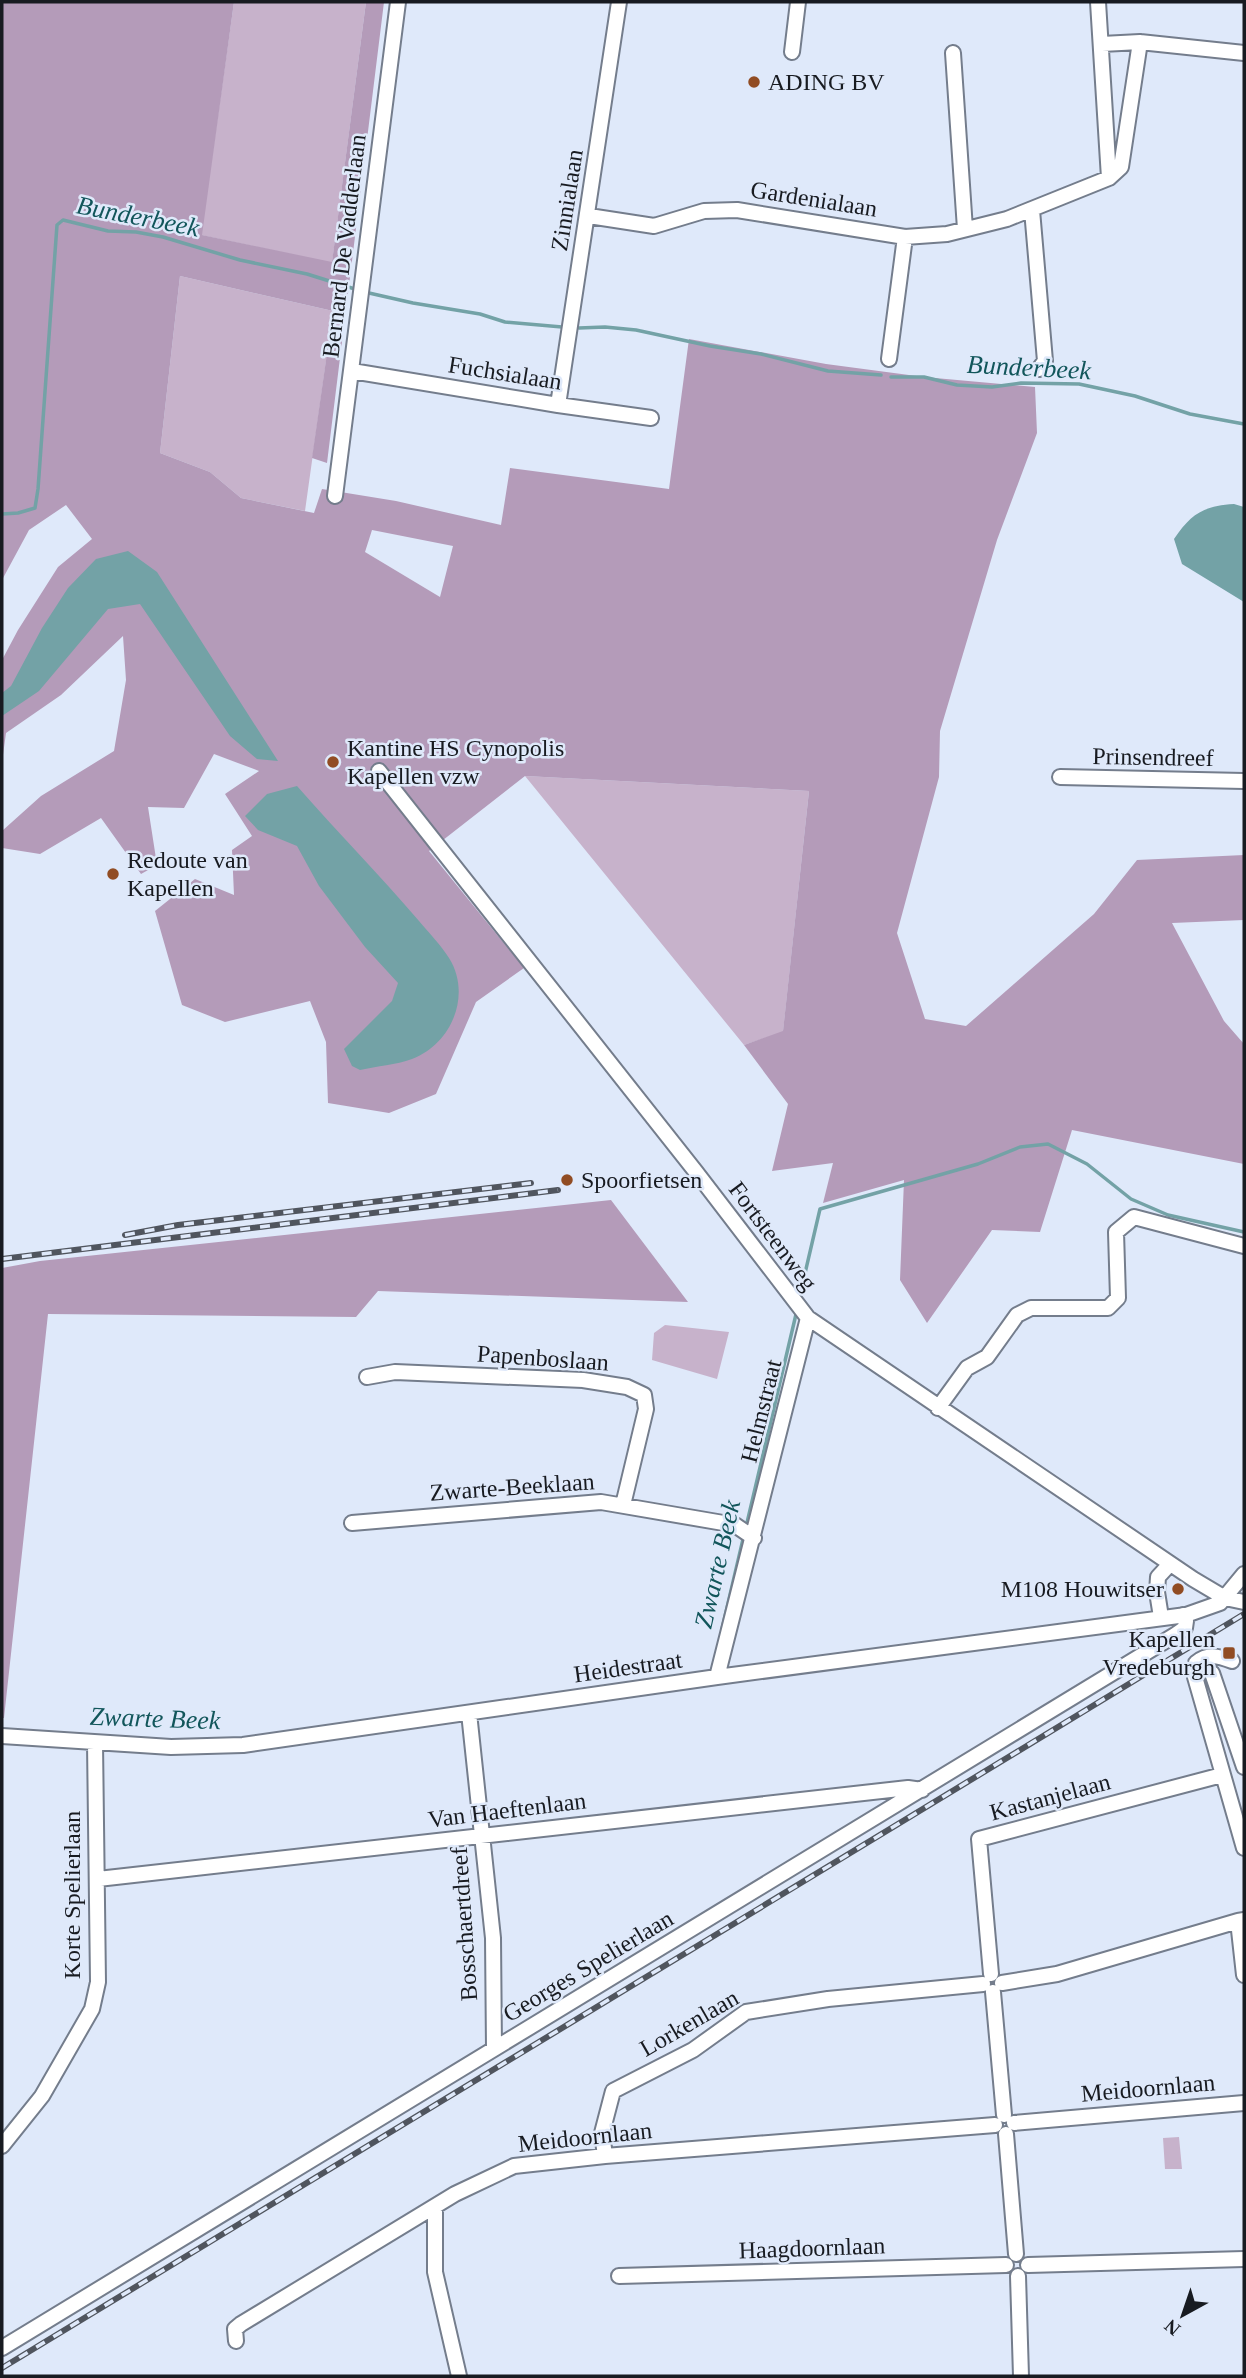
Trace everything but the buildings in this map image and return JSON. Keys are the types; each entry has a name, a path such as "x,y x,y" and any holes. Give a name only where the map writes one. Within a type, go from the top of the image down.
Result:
{"street":[{"name":"Bernard De Vadderlaan","path":"335,496 398,2"},
{"name":"Zinnialaan","path":"558,405 589,216 619,2"},
{"path":"792,51 798,2"},
{"path":"1098,2 1109,178"},
{"path":"1102,44 1139,42 1244,52"},
{"path":"1109,178 1121,167 1139,42"},
{"path":"953,53 965,229"},
{"name":"Gardenialaan","path":"589,216 654,226 704,211 737,210 905,237 947,234 1007,219 1109,178"},
{"path":"1032,210 1045,361 1039,369"},
{"path":"889,359 905,237"},
{"name":"Fuchsialaan","path":"352,371 651,418"},
{"name":"Fortsteenweg","path":"379,771 808,1318 1170,1564 1225,1598 1244,1602"},
{"name":"Prinsendreef","path":"1060,777 1244,781"},
{"path":"938,1408 967,1368 972,1363 988,1357 1017,1315 1031,1308 1108,1308 1118,1298 1116,1232 1134,1217 1244,1246"},
{"name":"Helmstraat","path":"717,1677 808,1318"},
{"name":"Papenboslaan","path":"367,1377 396,1372 583,1380 636,1391 644,1395 646,1409 623,1505"},
{"name":"Zwarte-Beeklaan","path":"352,1523 601,1502 735,1525 754,1538"},
{"path":"1161,1617 1157,1592 1158,1577 1170,1564"},
{"name":"Heidestraat","path":"2,1736 171,1747 243,1745 717,1677 1195,1613 1220,1603 1244,1574"},
{"name":"Georges Spelierlaan","path":"2,2348 1175,1635 1185,1628 1183,1615"},
{"path":"1238,1657 1209,1656 1196,1663 1195,1677 1244,1848"},
{"path":"1200,1690 1205,1679 1238,1657"},
{"path":"1212,1673 1244,1767"},
{"name":"Bosschaertdreef","path":"469,1713 493,1937 494,2049"},
{"name":"Korte Spelierlaan","path":"2,2146 42,2096 92,2009 98,1982 95,1742"},
{"name":"Kastanjelaan","path":"1016,2254 979,1839 1222,1776"},
{"name":"Van Haeftenlaan","path":"98,1879 908,1788 922,1790"},
{"path":"1241,1920 1244,1975"},
{"name":"Lorkenlaan","path":"605,2156 603,2133 613,2091 693,2050 746,2012 828,1999 1057,1974 1241,1920"},
{"name":"Meidoornlaan","path":"236,2341 235,2329 242,2323 435,2207 514,2166 605,2156 1244,2103"},
{"path":"435,2207 435,2272 459,2376"},
{"path":"1021,2376 1023,2270 1024,2256 1016,2254 1009,2258 1006,2266 1009,2272 1023,2270 1244,2259"},
{"name":"Haagdoornlaan","path":"619,2276 1006,2266"}],"shaded area":[{"path":"2,2 234,2 202,235 332,262 366,2 384,2 327,463 312,458 333,311 180,276 160,453 210,472 241,498 314,513 322,489 396,501 501,525 510,468 669,489 689,339 826,364 924,377 1035,387 1037,433 997,540 940,731 939,777 897,933 925,1019 966,1026 1094,914 1137,860 1244,855 1244,920 1172,923 1224,1021 1244,1044 1244,1164 1072,1130 1040,1232 992,1230 927,1323 900,1280 904,1180 823,1203 833,1163 772,1171 788,1104 744,1045 783,1031 809,791 525,776 429,851 524,968 476,1002 436,1094 389,1113 328,1103 326,1042 310,1001 225,1022 182,1005 155,911 195,879 234,895 232,850 252,836 225,794 259,771 214,754 184,808 148,807 157,865 141,874 101,818 40,854 2,848 2,831 41,796 114,751 126,680 123,636 61,695 6,733 2,762 2,660 58,567 92,539 66,505 29,530 2,580","holes":["372,530 453,546 440,597 365,552"]},
{"path":"234,2 366,2 332,263 201,235"},
{"path":"180,276 333,311 305,511 241,498 210,472 160,453"},
{"path":"1234,504 1244,507 1244,602 1182,564 1174,539 1192,517 1206,509"},
{"path":"128,551 157,572 278,761 257,759 230,736 140,604 108,609 39,691 2,716 2,693 11,686 42,628 68,588 96,559"},
{"path":"525,776 809,791 783,1032 744,1045"},
{"path":"297,786 435,939 456,972 458,1002 447,1030 426,1052 412,1059 360,1070 352,1066 344,1049 392,1001 398,983 365,947 319,886 297,846 258,830 245,816 267,794"},
{"path":"611,1200 688,1302 378,1291 356,1317 48,1314 2,1718 2,1268 40,1261"},
{"path":"665,1325 729,1332 717,1379 652,1360 654,1333"},
{"path":"1179,2137 1182,2169 1165,2169 1163,2138"}],"waterway":[{"name":"Bunderbeek","path":"2,514 35,508 57,225 63,220 108,231 163,237 358,290"},
{"name":"Bunderbeek","path":"369,293 480,314 505,322 562,327"},
{"name":"Bunderbeek","path":"579,328 636,330 761,354 828,371 881,375"},
{"name":"Bunderbeek","path":"891,377 924,377 957,385 992,387 1021,383 1079,384 1135,396 1190,414 1244,424"},
{"name":"Zwarte Beek","path":"799,1299 820,1209 978,1164 1020,1147 1048,1144 1087,1164 1131,1199 1168,1215 1244,1232"},
{"name":"Zwarte Beek","path":"746,1527 797,1310"},
{"name":"Zwarte Beek","path":"722,1629 744,1535"}],"railway":[{"path":"125,1235 178,1225 531,1183"},
{"path":"2,1259 558,1190"},
{"path":"2,2368 1244,1614"}],"place":[{"name":"ADING BV","path":"754,82"},
{"name":"Kantine HS Cynopolis Kapellen vzw","path":"333,762"},
{"name":"Redoute van Kapellen","path":"113,874"},
{"name":"Spoorfietsen","path":"567,1180"},
{"name":"M108 Houwitser","path":"1178,1589"},
{"name":"Kapellen Vredeburgh","path":"1229,1653"}]}
